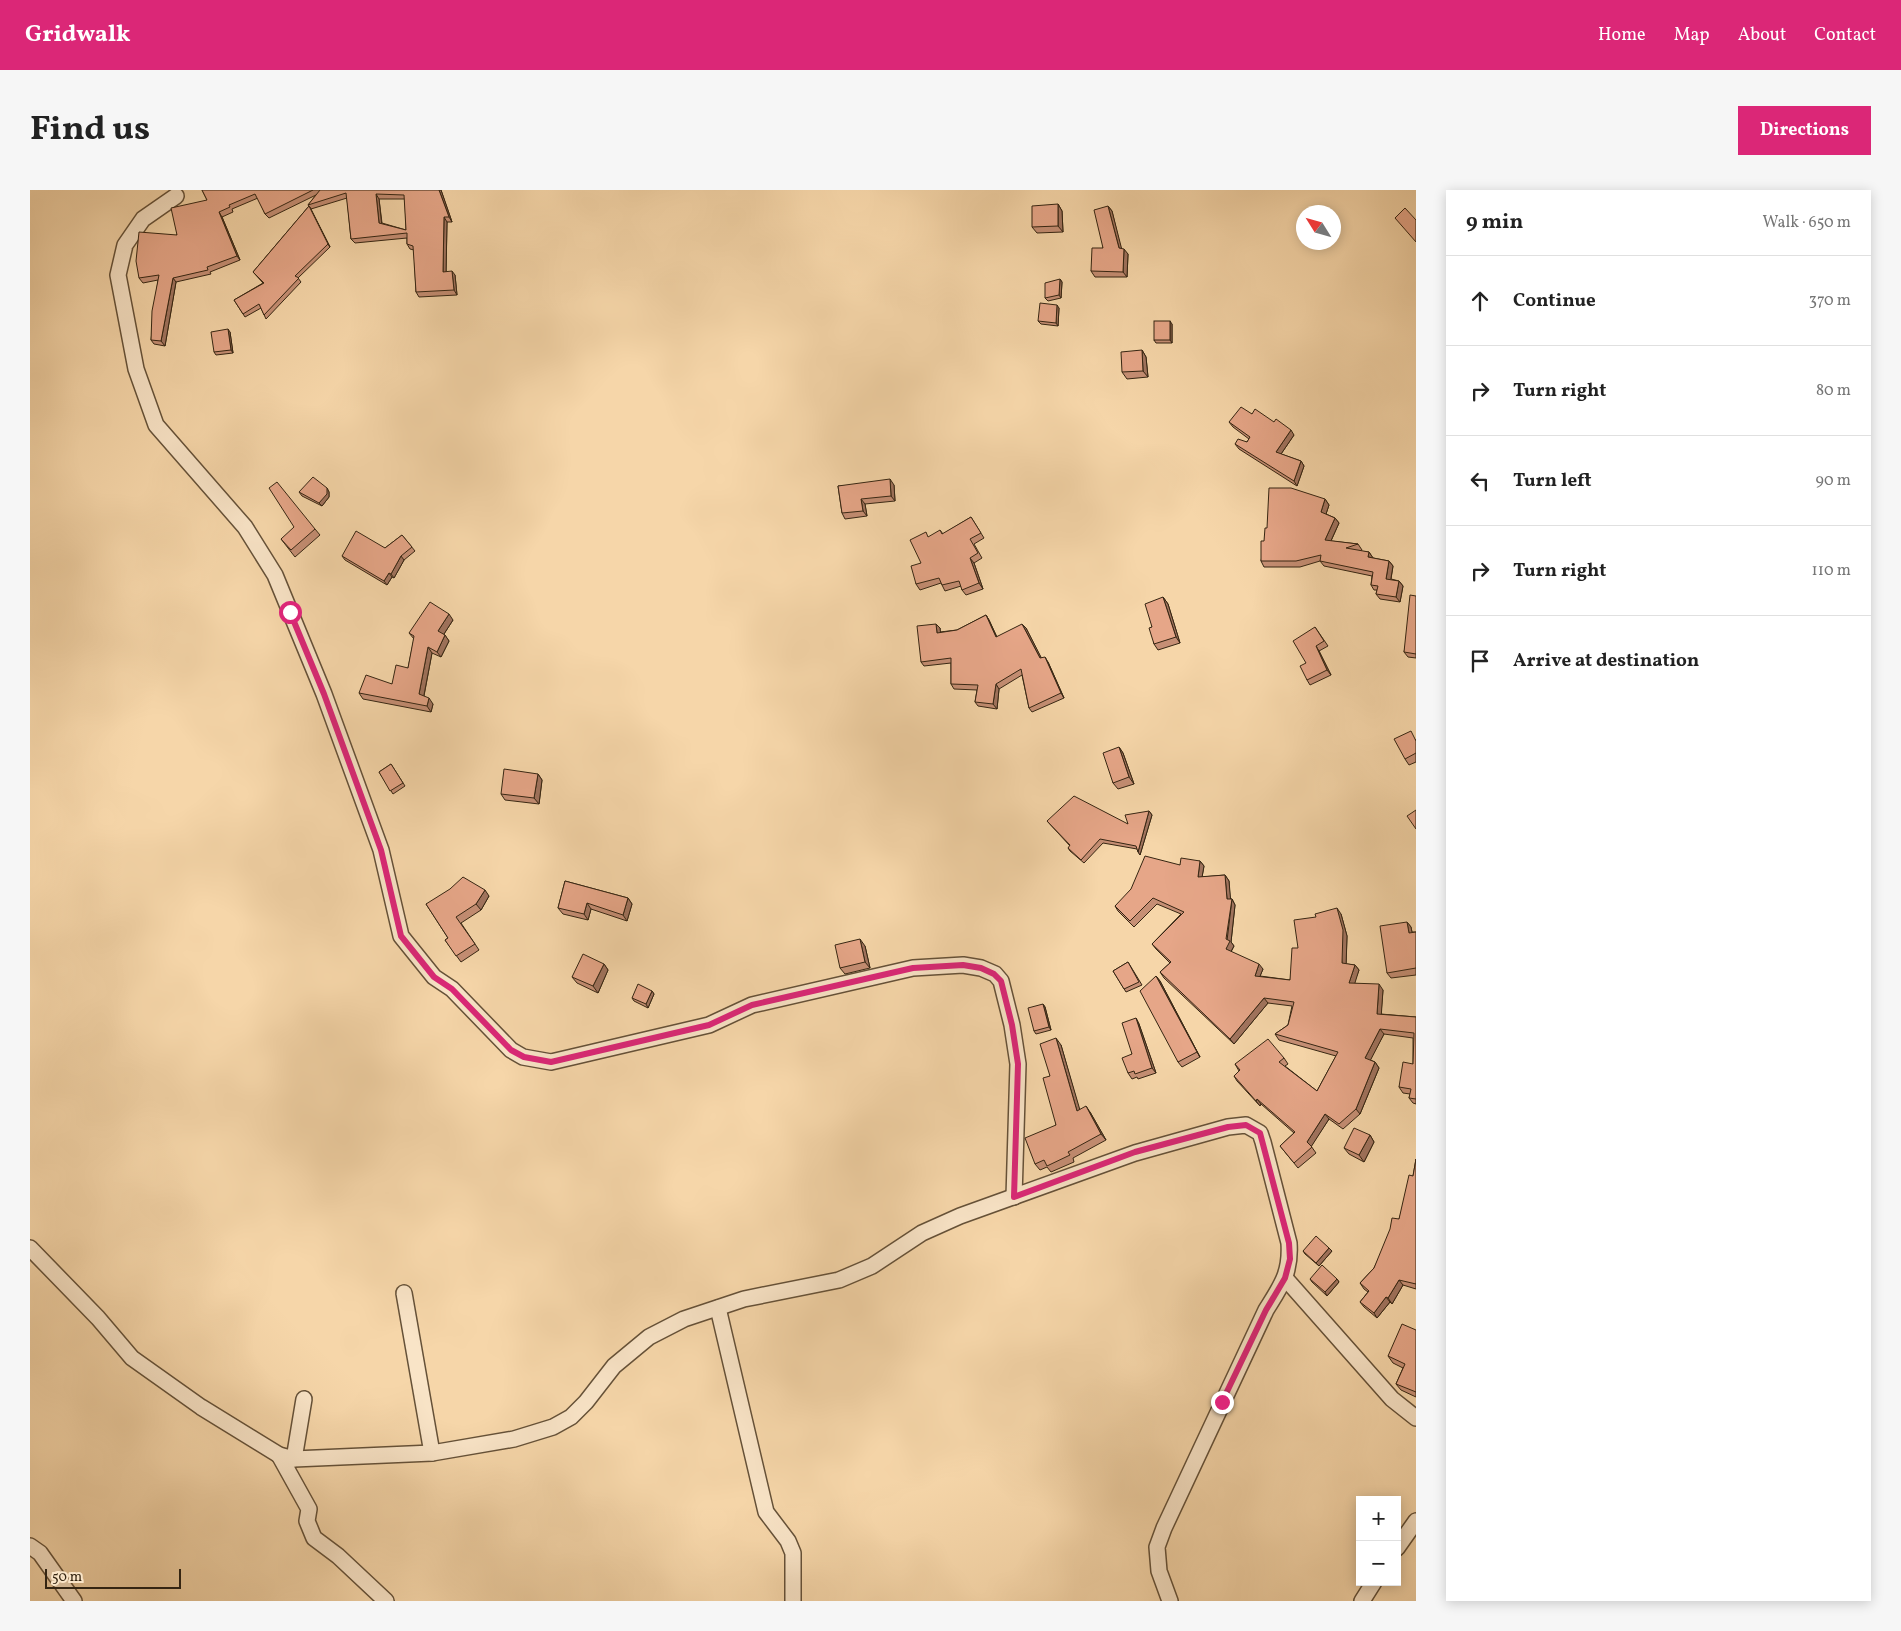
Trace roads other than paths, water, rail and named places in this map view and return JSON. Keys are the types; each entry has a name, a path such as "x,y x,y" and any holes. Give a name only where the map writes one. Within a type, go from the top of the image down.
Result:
{"street":[{"path":"176,196 143,219 124,245 118,275 136,369 156,425 245,527 276,575 324,694 381,850 401,936 418,959 434,977 452,989 511,1050 524,1057 551,1062 709,1025 752,1005 913,968 963,965 981,968 994,974 1001,981 1012,1025 1018,1064 1014,1197"},
{"path":"30,1248 98,1318 132,1358 201,1408 287,1457 432,1453 514,1439 553,1427 571,1417 586,1402 614,1366 648,1337 684,1319 744,1299 839,1280 872,1266 922,1234 960,1216 1135,1152 1228,1127 1246,1125 1260,1133 1263,1142 1289,1243 1290,1259 1285,1278 1266,1310 1164,1528 1157,1547 1158,1563 1170,1601"},
{"path":"1285,1278 1392,1399 1416,1418"},
{"path":"404,1294 432,1453"},
{"path":"718,1308 766,1512 788,1541 793,1553 793,1601"},
{"path":"304,1399 287,1457 310,1509 307,1521 314,1538 338,1556 386,1601"},
{"path":"1401,1542 1416,1521"},
{"path":"30,1546 40,1553 74,1601"},
{"path":"1362,1601 1371,1586"}]}
